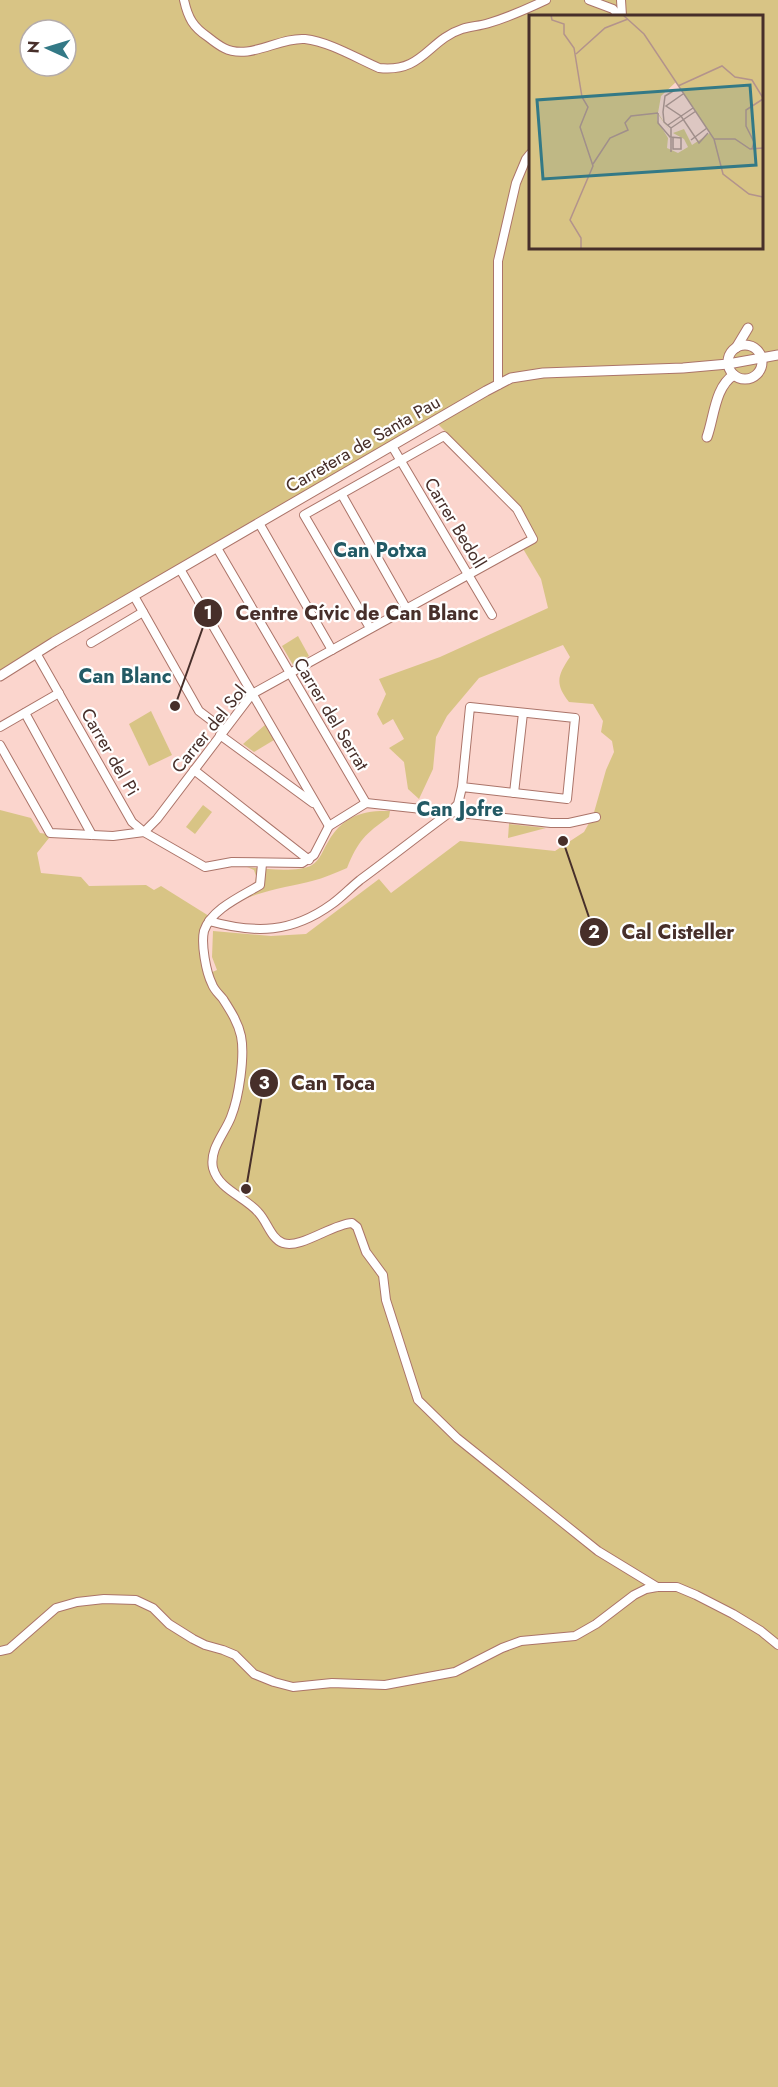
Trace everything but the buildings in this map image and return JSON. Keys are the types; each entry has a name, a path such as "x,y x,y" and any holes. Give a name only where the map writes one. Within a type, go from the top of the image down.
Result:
{"main road":[{"path":"706,366 722,360 733,350 748,328 749,341 754,348 770,358"},
{"path":"734,375 728,364 733,350 744,345 770,358"},
{"name":"Carretera de Santa Pau","path":"0,676 511,378 543,373 706,366 770,358"},
{"path":"706,366 741,378 750,378 770,358"},
{"path":"707,437 721,390 727,379 734,375"}],"street":[{"path":"184,0 187,15 193,25 224,48 247,51 302,39 316,41 379,68 390,69 404,67 420,59 461,29 511,16 546,0"},
{"path":"589,0 613,9 619,15"},
{"path":"620,15 621,0"},
{"path":"498,385 498,261 516,183 529,156"},
{"name":"Carrer del Sol","path":"144,832 157,819 252,694 532,538 517,509 444,436 402,462"},
{"name":"Carrer Bedoll","path":"392,446 492,615"},
{"path":"370,628 304,515 402,462"},
{"path":"342,495 406,608"},
{"path":"259,523 332,650"},
{"name":"Carrer del Serrat","path":"217,548 366,802"},
{"path":"180,569 329,826"},
{"path":"134,596 199,711 222,733 315,804"},
{"path":"91,643 143,612"},
{"name":"Carrer del Pi","path":"36,653 132,822 144,832 205,867 232,862 294,864 309,860"},
{"path":"0,727 59,693"},
{"path":"209,921 237,929 273,930 307,921 449,813 458,804 462,787 470,707 575,718 567,799 462,787"},
{"path":"25,713 92,835"},
{"path":"514,793 523,713"},
{"path":"0,745 50,833 113,836 144,832"},
{"path":"194,770 309,860 315,855 329,826 366,802 551,823 569,823 596,817"},
{"path":"262,864 260,885 222,908 209,921 204,930 204,956 212,984 234,1017 241,1035 242,1055 232,1115 214,1149 213,1167 219,1180 231,1192 257,1210 277,1240 286,1244 296,1243 343,1223 352,1222 357,1227 366,1252 383,1275 386,1300 418,1400 457,1437 598,1551 657,1587"},
{"path":"0,1651 9,1649 48,1614 65,1605 104,1599 135,1600 153,1608 169,1624 193,1639 235,1655 254,1674 274,1682 293,1687 332,1683 385,1685 455,1672 521,1641 575,1636 596,1624 634,1595 657,1587 677,1587 696,1595 743,1619 778,1645"}],"shaded area":[{"path":"0,0 778,0 778,2087 0,2087 0,810 31,818 40,833 47,834 49,838 37,853 41,873 81,877 89,886 146,885 154,890 161,886 209,916 255,884 254,870 247,867 280,870 312,865 333,833 346,821 361,814 390,811 389,817 368,833 359,844 347,868 316,880 252,896 223,910 213,920 205,936 210,973 217,970 212,957 213,931 271,936 306,934 379,879 391,893 460,841 555,851 584,832 593,816 606,770 614,752 612,741 601,732 603,721 593,704 569,702 561,690 560,675 570,657 563,645 479,678 447,716 436,737 433,769 419,799 408,789 404,762 389,748 404,739 393,719 383,725 377,714 386,694 379,679 440,657 548,608 541,579 522,547 532,541 519,507 435,421 0,674"},
{"path":"298,636 309,656 293,665 282,646"},
{"path":"151,711 172,755 149,766 129,724"},
{"path":"265,725 274,740 254,752 243,744"},
{"path":"203,805 212,812 195,834 186,827"},
{"path":"509,824 546,828 508,838"}],"place":[{"name":"Centre Cívic de Can Blanc","path":"175,706"},
{"name":"Cal Cisteller","path":"563,841"},
{"name":"Can Toca","path":"246,1189"}],"district":[{"name":"Can Potxa","path":"380,550"},
{"name":"Can Blanc","path":"125,676"},
{"name":"Can Jofre","path":"460,809"}]}
